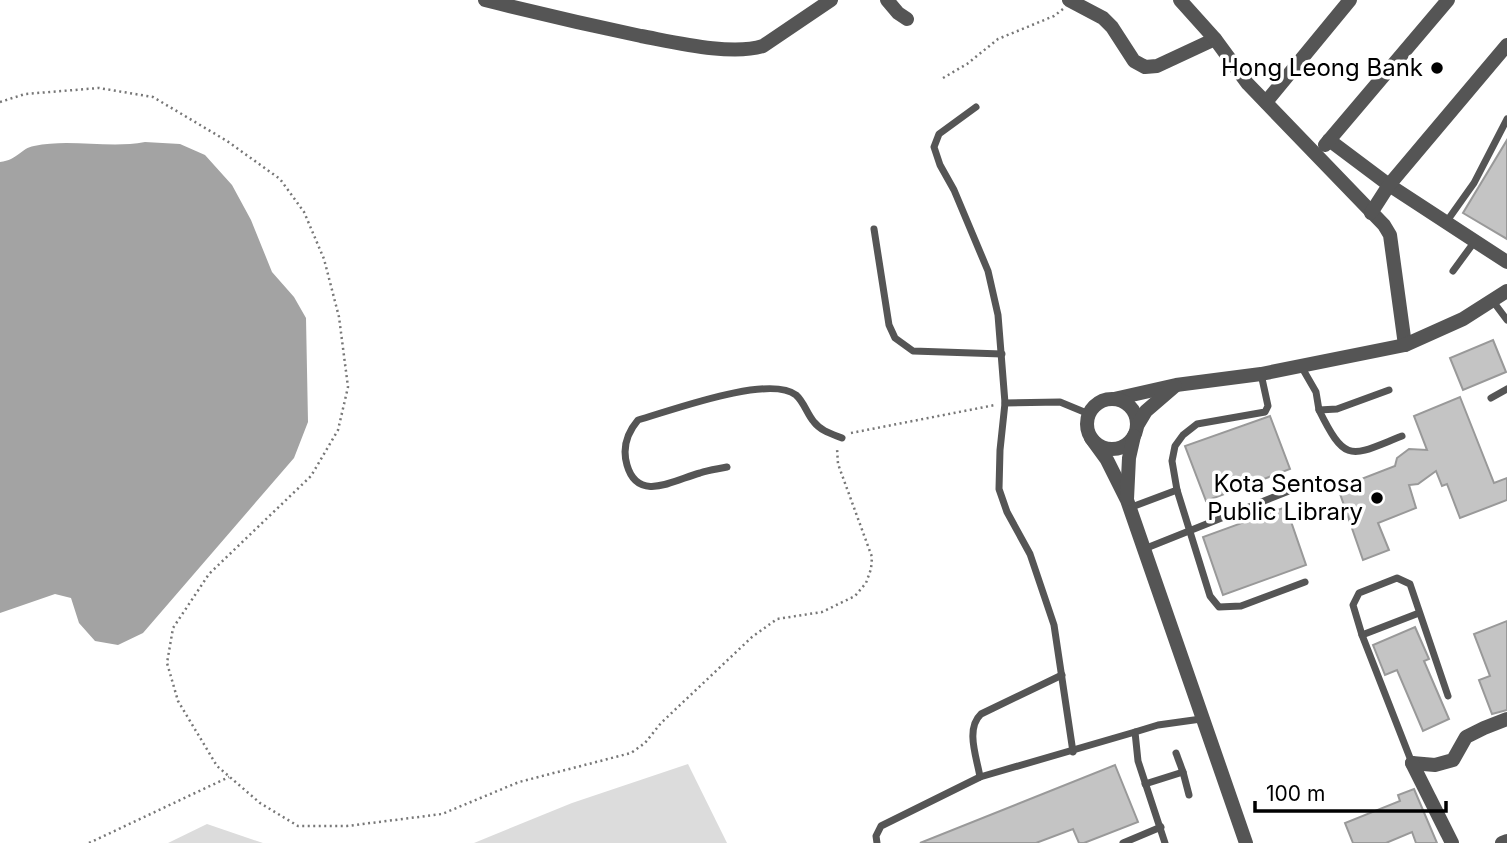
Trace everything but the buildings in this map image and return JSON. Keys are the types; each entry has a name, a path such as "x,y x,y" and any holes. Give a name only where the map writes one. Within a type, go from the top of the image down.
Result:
{"street":[{"path":"485,0 706,48 754,49 763,47 831,0"},
{"path":"887,0 907,19"},
{"path":"1180,0 1215,39 1248,84 1317,154 1390,235 1405,345"},
{"path":"1266,102 1350,0"},
{"path":"1317,154 1448,0"},
{"path":"1070,1 1102,18 1112,27 1134,61 1146,67 1157,65 1215,39"},
{"path":"1371,213 1389,186 1507,45"},
{"path":"1329,140 1389,186 1507,262"},
{"path":"1492,300 1507,283"},
{"path":"1246,843 1128,504 1107,460 1091,438 1087,423 1089,414 1098,404 1176,385 1261,374 1405,345 1463,319 1507,292"},
{"path":"1091,438 1105,448 1116,449 1125,445 1146,411 1176,385"},
{"path":"1114,399 1127,404 1133,411 1135,431 1129,458 1128,504"},
{"path":"1452,843 1412,764 1434,765 1452,760 1466,737 1507,719"},
{"path":"1502,843 1507,841"}],"lane":[{"path":"976,107 939,134 934,147 988,271 998,315 1005,403 999,489 1007,512 1030,554 1054,625 1073,752"},
{"path":"1447,221 1474,183 1507,119"},
{"path":"1496,137 1507,141"},
{"path":"874,229 889,325 895,338 913,351 1002,354"},
{"path":"1453,271 1475,241"},
{"path":"1492,300 1507,320"},
{"path":"1301,366 1316,392 1319,410 1343,450 1361,452 1402,436"},
{"path":"1261,374 1268,406 1265,412 1196,424 1175,446 1172,461 1177,491 1210,596 1219,607 1241,606 1305,582"},
{"path":"727,467 699,473 662,488 639,483 628,470 624,454 629,431 638,420 750,388 780,389 795,394 814,422 823,430 842,438"},
{"path":"1319,410 1337,409 1389,390"},
{"path":"1491,398 1507,390"},
{"path":"1005,403 1060,402 1089,414"},
{"path":"1143,549 1299,487"},
{"path":"1128,504 1177,491"},
{"path":"1412,764 1362,635 1353,605 1359,593 1397,578 1410,584 1448,696"},
{"path":"1362,635 1419,613"},
{"path":"980,777 972,727 975,719 1062,674"},
{"path":"877,843 876,836 881,826 980,777 1158,725 1201,719"},
{"path":"1135,732 1135,745 1145,783 1165,843"},
{"path":"1176,752 1189,795"},
{"path":"1145,783 1183,772"},
{"path":"1123,843 1161,827"}],"path":[{"path":"943,78 967,64 998,39 1054,16 1070,1"},
{"path":"0,102 25,94 99,88 153,97 227,141 279,179 304,212 324,258 339,317 348,387 338,430 311,476 209,574 173,628 167,663 178,701 216,766 260,803 298,826 347,826 442,814 519,782 631,753 645,743 661,723 752,637 777,619 822,612 855,596 866,583 872,557 838,464 837,448 842,438 853,432 1005,403"},
{"path":"89,843 229,776"}],"shaded area":[{"path":"48,144 180,144 205,155 232,185 251,220 272,272 294,297 306,318 308,422 294,458 143,633 118,645 95,641 79,623 71,598 55,594 0,613 0,162 11,159 30,147"},
{"path":"688,764 727,843 474,843 572,803"},
{"path":"207,824 263,843 168,843"}],"place":[{"name":"Hong Leong Bank","path":"1437,68"},
{"name":"Kota Sentosa Public Library","path":"1377,498"}]}
